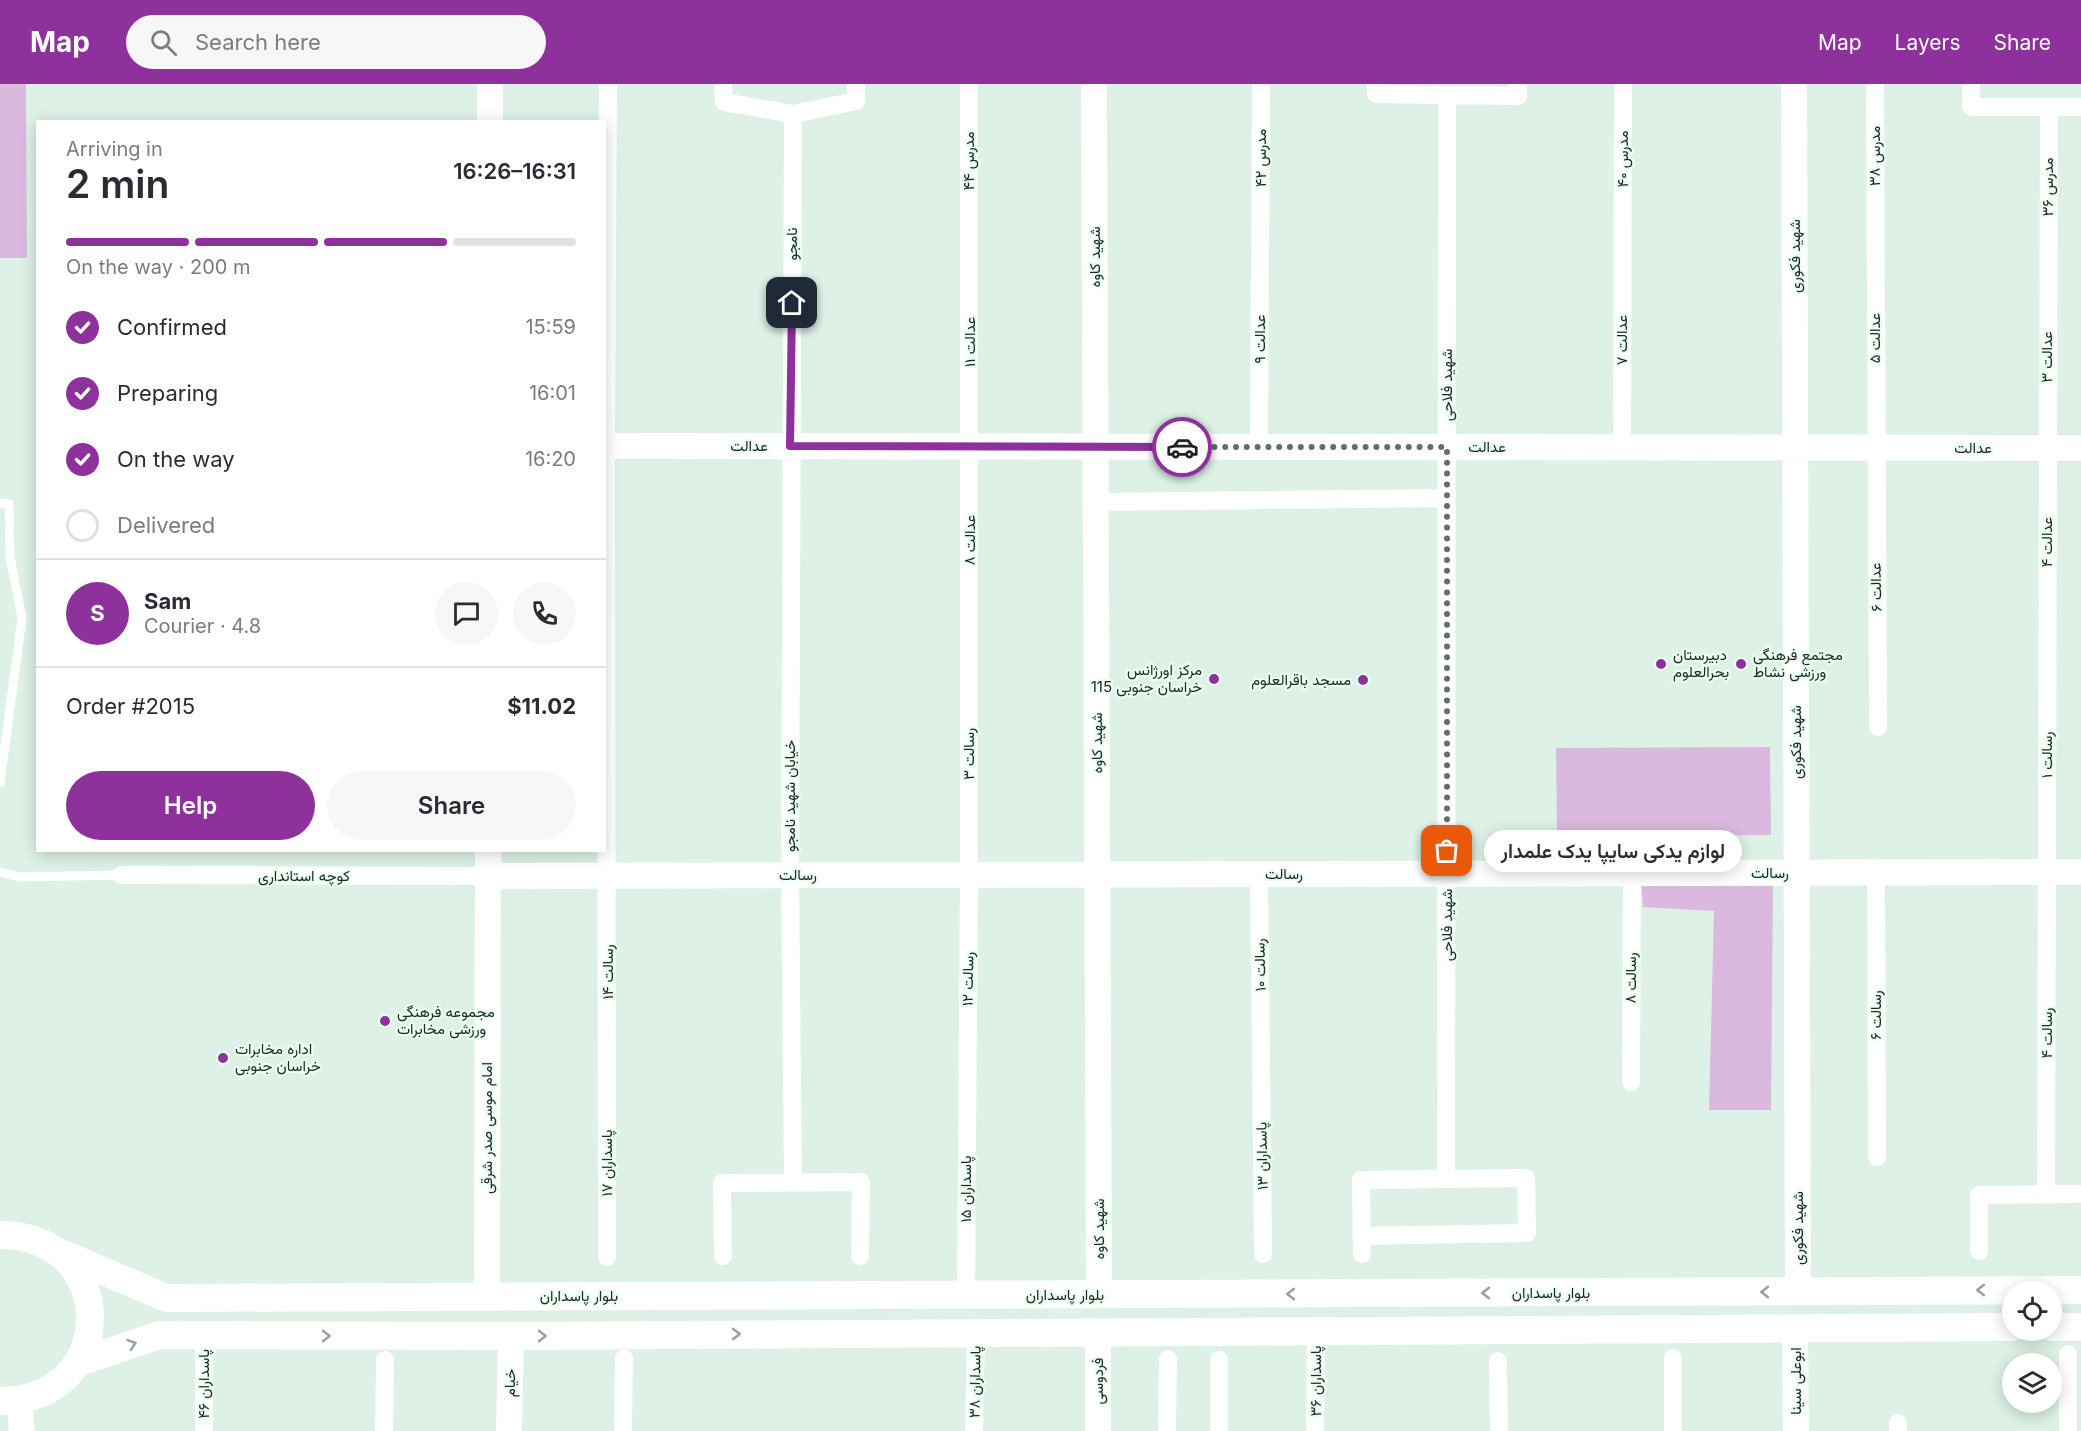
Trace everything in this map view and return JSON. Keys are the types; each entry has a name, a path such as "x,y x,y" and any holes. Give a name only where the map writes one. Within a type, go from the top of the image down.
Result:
{"main road":[{"name":"بلوار پاسداران","path":"0,1235 19,1235 40,1241 58,1252 166,1298 2081,1290"},
{"path":"9,1401 40,1395 58,1384 77,1364 85,1350 90,1329 90,1307 85,1286 74,1267 58,1252"},
{"path":"77,1364 159,1335 511,1336 2002,1327"},
{"path":"2062,1327 2081,1327"}],"street":[{"path":"490,84 490,120"},
{"name":"رسالت ۱۴","path":"606,338 608,84"},
{"path":"723,84 724,102 793,114 856,101 856,84"},
{"name":"مدرس ۴۴","path":"969,84 970,237"},
{"name":"شهید کاوه","path":"1094,84 1099,1294"},
{"name":"مدرس ۴۲","path":"1261,84 1261,232"},
{"path":"1376,84 1376,94 1447,96 1518,96 1518,84"},
{"name":"مدرس ۴۰","path":"1622,233 1623,84"},
{"name":"شهید فکوری","path":"1794,84 1798,1292"},
{"name":"مدرس ۳۸","path":"1875,84 1875,229"},
{"path":"1971,84 1971,107 2081,107"},
{"name":"شهید فلاحی","path":"1446,1178 1447,96"},
{"name":"مدرس ۳۶","path":"2048,267 2049,107"},
{"name":"نامجو","path":"790,446 793,114"},
{"name":"عدالت ۵","path":"1875,229 1875,447"},
{"name":"عدالت ۹","path":"1259,447 1261,232"},
{"name":"عدالت ۷","path":"1622,233 1622,447"},
{"name":"عدالت ۱۱","path":"970,237 970,446"},
{"name":"عدالت ۳","path":"2047,448 2048,267"},
{"name":"عدالت","path":"606,446 2081,448"},
{"name":"خیابان شهید نامجو","path":"790,446 793,1182"},
{"name":"عدالت ۸","path":"969,634 970,446"},
{"name":"عدالت ۶","path":"1875,447 1878,727"},
{"name":"عدالت ۴","path":"2047,448 2047,637"},
{"path":"1096,502 1447,498"},
{"name":"رسالت ۳","path":"969,634 969,875"},
{"name":"رسالت ۱۴","path":"606,636 608,1069"},
{"name":"رسالت ۱","path":"2047,637 2048,872"},
{"name":"امام موسی صدر شرقی","path":"487,1297 488,852"},
{"name":"رسالت ۴","path":"2046,1195 2048,872"},
{"name":"رسالت","path":"488,876 2081,872"},
{"name":"رسالت ۸","path":"1631,1083 1632,873"},
{"name":"رسالت ۶","path":"1876,873 1877,1157"},
{"name":"رسالت ۱۰","path":"1259,874 1260,1057"},
{"name":"کوچه استانداری","path":"121,875 488,876"},
{"name":"رسالت ۱۲","path":"967,1082 969,875"},
{"name":"پاسداران ۱۳","path":"1260,1057 1263,1254"},
{"name":"پاسداران ۱۷","path":"607,1257 608,1069"},
{"name":"پاسداران ۱۵","path":"966,1295 967,1082"},
{"path":"1361,1236 1527,1233 1526,1178 1360,1180 1361,1236 1362,1254"},
{"path":"723,1256 722,1183 861,1182 860,1256"},
{"path":"1979,1251 1979,1195 2081,1194"},
{"name":"ابوعلی سینا","path":"1796,1330 1796,1431"},
{"name":"پاسداران ۳۸","path":"974,1431 976,1332"},
{"name":"فردوسی","path":"1098,1332 1098,1431"},
{"name":"پاسداران ۳۶","path":"1315,1431 1316,1332"},
{"name":"پاسداران ۴۶","path":"204,1336 204,1431"},
{"name":"خیام","path":"509,1431 511,1336"},
{"path":"2068,1431 2075,1354"},
{"path":"1673,1358 1673,1431"},
{"path":"623,1431 624,1359"},
{"path":"1167,1431 1168,1359"},
{"path":"384,1431 385,1360"},
{"path":"1219,1360 1219,1431"},
{"path":"1498,1361 1499,1431"},
{"path":"9,1401 22,1431"}],"lane":[{"path":"0,503 9,504 10,557 22,618 0,783"},
{"path":"0,872 20,877 121,875"}],"shaded area":[{"path":"0,84 26,84 27,258 0,258"},
{"path":"1770,747 1771,835 1557,837 1556,748"},
{"path":"1641,879 1773,883 1771,1110 1709,1110 1714,911 1643,907"}],"way so far":[{"path":"1182,447 1447,447 1447,851"}],"place":[{"name":"دبیرستان بحرالعلوم","path":"1661,664"},
{"name":"مجتمع فرهنگی ورزشی نشاط","path":"1741,664"},
{"name":"مرکز اورژانس 115 خراسان جنوبی","path":"1214,679"},
{"name":"مسجد باقرالعلوم","path":"1363,680"},
{"name":"لوازم یدکی سایپا یدک علمدار","path":"1447,851"},
{"name":"مجموعه فرهنگی ورزشی مخابرات","path":"385,1021"},
{"name":"اداره مخابرات خراسان جنوبی","path":"223,1058"}],"route":[{"path":"792,303 790,446 1182,447"}]}
